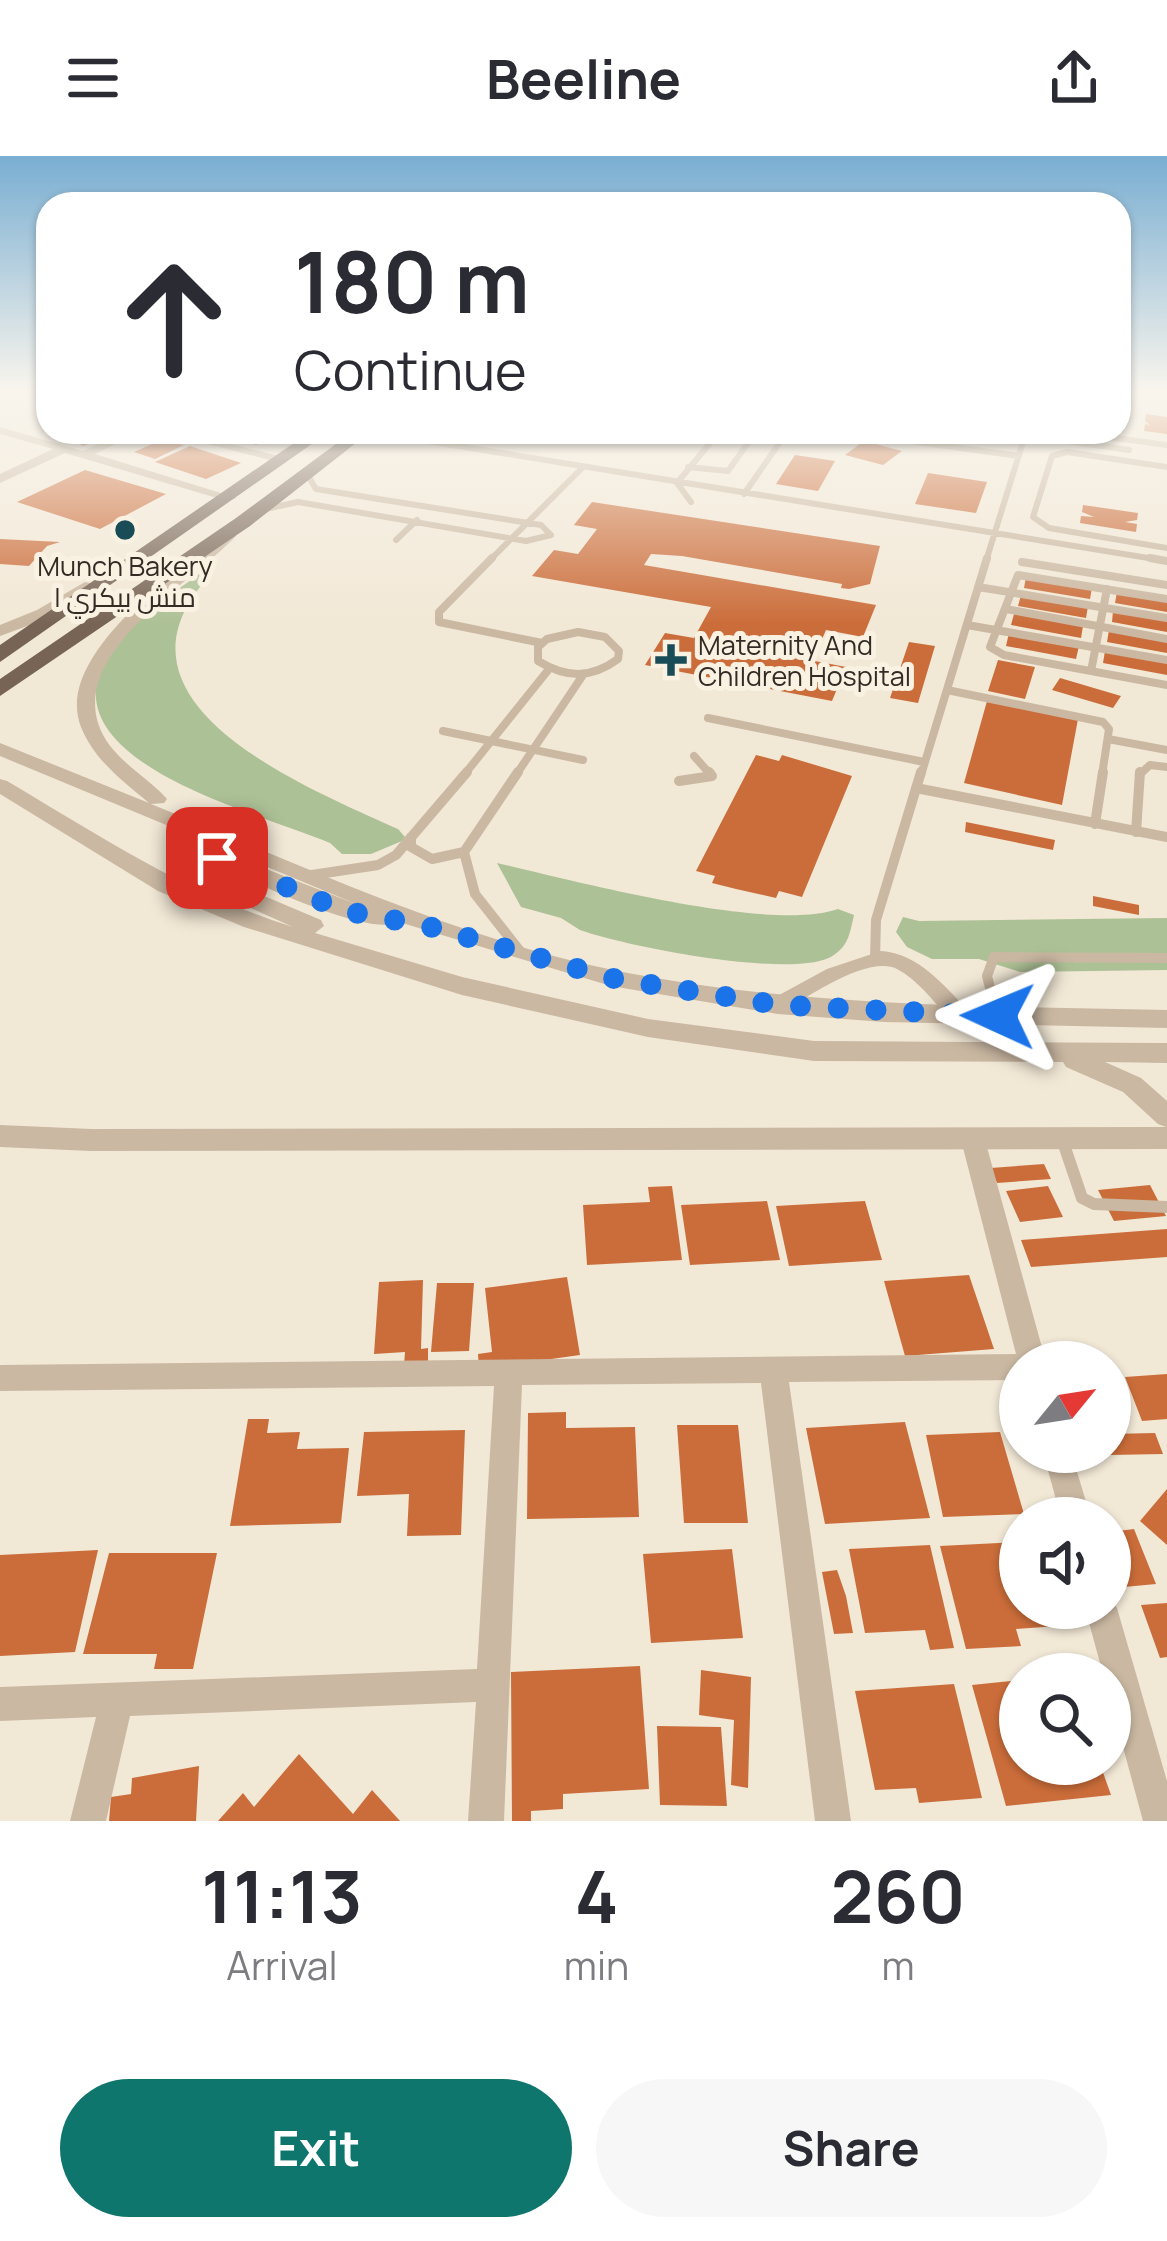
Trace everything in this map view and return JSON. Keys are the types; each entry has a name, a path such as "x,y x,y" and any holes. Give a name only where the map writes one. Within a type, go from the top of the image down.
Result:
{"main road":[{"path":"0,655 270,469"},
{"path":"0,689 324,469"}],"street":[{"path":"131,469 231,498"},
{"path":"0,631 43,614 231,498"},
{"path":"242,848 127,782 85,746 68,711 76,675 95,645 250,516"},
{"path":"0,748 427,926"},
{"path":"0,785 166,886 252,922 462,986 648,1028 814,1051 1167,1054"},
{"path":"0,799 63,820"},
{"path":"462,986 197,876 202,865 217,858 345,911 427,926 611,978 778,1005 1167,1019"},
{"path":"778,1005 875,959 901,965 959,1015"},
{"path":"1067,1056 1132,1085 1167,1117"},
{"path":"0,1136 91,1140 1167,1138"},
{"path":"973,1139 1026,1341"},
{"path":"0,1378 999,1366"},
{"path":"773,1370 833,1821"},
{"path":"486,1821 509,1372"},
{"path":"1107,1629 1161,1821"},
{"path":"0,1704 493,1684"},
{"path":"88,1821 117,1699"}],"lane":[{"path":"542,643 536,653 549,669 583,676 606,670 618,659 614,643 578,632 542,643 456,629 440,622 439,612 581,469"},
{"path":"586,469 1167,561"},
{"path":"677,483 687,469"},
{"path":"744,494 762,469"},
{"path":"875,959 876,920 1015,469"},
{"path":"1048,469 1033,517 1048,528 1167,548"},
{"path":"250,516 298,502 513,538 538,541 551,535 546,527 311,481 298,502"},
{"path":"677,483 691,502"},
{"path":"396,539 446,493"},
{"path":"1022,562 1167,585"},
{"path":"1167,599 1023,575 1016,578 990,647 995,652 1167,685"},
{"path":"978,587 1167,618"},
{"path":"1091,670 1107,589"},
{"path":"1006,609 1167,639"},
{"path":"967,625 1167,660"},
{"path":"312,875 378,865 396,855 549,669"},
{"path":"396,855 444,860 464,852 583,676"},
{"path":"947,690 1094,718 1109,729 1095,824"},
{"path":"708,718 924,762"},
{"path":"443,731 583,760"},
{"path":"1108,739 1167,750"},
{"path":"679,782 712,776 694,756"},
{"path":"1136,832 1139,773 1150,765 1167,767"},
{"path":"916,788 1167,837"},
{"path":"412,837 411,847 419,854"},
{"path":"464,852 465,874 477,901 520,951"},
{"path":"998,1016 987,976 994,957 1167,958"},
{"path":"1062,1138 1082,1198 1094,1204 1167,1207"}],"green space":[{"path":"203,571 214,571 182,617 176,660 192,698 223,732 265,762 398,829 405,837 402,841 371,854 342,854 330,843 161,774 124,748 101,717 97,682 117,641"},
{"path":"497,863 720,910 807,915 838,909 854,915 843,947 815,962 710,958 602,937 521,907"},
{"path":"903,917 919,921 1167,918 1167,970 1020,972 979,959 932,959 907,947 896,932"}],"building":[{"path":"175,469 229,469 206,479"},
{"path":"786,469 831,469 818,491 776,484"},
{"path":"85,470 166,494 100,529 17,502"},
{"path":"928,473 987,482 976,513 915,504"},
{"path":"592,502 880,546 870,584 849,589 682,556 651,554 644,565 876,605 863,637 826,630 816,653 776,646 773,653 846,667 832,701 645,665 665,633 694,638 711,607 532,576 554,550 578,554 597,529 574,525"},
{"path":"1083,505 1138,513 1137,520 1125,522 1137,524 1136,532 1080,523 1081,516 1094,517 1082,512"},
{"path":"0,539 60,542 47,546 29,566 0,564"},
{"path":"1026,577 1092,588 1090,599 1024,588"},
{"path":"1117,592 1167,600 1167,612 1115,603"},
{"path":"1021,595 1088,606 1086,618 1018,606"},
{"path":"1113,611 1167,620 1167,632 1112,622"},
{"path":"1014,614 1083,626 1081,638 1011,625"},
{"path":"1109,630 1167,640 1167,653 1107,642"},
{"path":"1009,633 1079,646 1076,659 1006,646"},
{"path":"909,642 935,646 918,703 890,698"},
{"path":"1105,651 1167,662 1167,675 1103,663"},
{"path":"998,660 1035,667 1025,699 988,691"},
{"path":"1060,678 1121,696 1113,708 1052,690"},
{"path":"987,701 1078,719 1062,805 964,783"},
{"path":"756,755 779,761 782,755 852,776 802,897 779,891 776,898 736,889 712,883 715,876 696,871"},
{"path":"966,822 1055,840 1053,850 965,832"},
{"path":"1093,896 1139,905 1139,915 1093,906"},
{"path":"1044,1164 1051,1179 997,1183 991,1168"},
{"path":"1150,1185 1166,1216 1114,1221 1098,1190"},
{"path":"672,1186 682,1260 587,1265 583,1205 650,1202 648,1187"},
{"path":"1048,1186 1063,1217 1020,1222 1006,1191"},
{"path":"767,1201 780,1260 690,1265 681,1205"},
{"path":"865,1201 882,1260 789,1266 776,1206"},
{"path":"1167,1229 1167,1257 1031,1267 1021,1240"},
{"path":"969,1275 994,1349 905,1356 884,1281"},
{"path":"567,1277 580,1355 479,1369 478,1354 492,1352 485,1288"},
{"path":"423,1280 421,1349 428,1348 428,1363 404,1365 405,1352 374,1354 379,1282"},
{"path":"437,1283 474,1283 469,1351 431,1352"},
{"path":"1167,1374 1167,1419 1142,1421 1131,1393 1131,1377"},
{"path":"566,1412 566,1428 635,1427 639,1517 527,1519 528,1413"},
{"path":"248,1419 269,1419 267,1433 300,1432 297,1449 349,1448 341,1523 230,1526"},
{"path":"905,1422 930,1518 825,1524 806,1428"},
{"path":"677,1425 738,1425 748,1523 684,1523"},
{"path":"465,1430 461,1535 407,1536 409,1494 357,1496 364,1432"},
{"path":"999,1432 999,1473 1012,1473 1019,1497 999,1497 999,1515 943,1517 926,1435"},
{"path":"1155,1433 1163,1454 1131,1455 1131,1434"},
{"path":"1167,1489 1167,1545 1140,1521"},
{"path":"1134,1529 1156,1584 1131,1586"},
{"path":"999,1543 999,1629 1016,1629 1021,1646 966,1649 940,1546"},
{"path":"930,1545 954,1648 930,1650 925,1630 865,1633 849,1549"},
{"path":"732,1549 743,1638 651,1643 643,1554"},
{"path":"98,1550 75,1652 0,1656 0,1555"},
{"path":"109,1553 217,1553 193,1669 154,1669 157,1654 83,1654"},
{"path":"837,1570 853,1633 834,1634 822,1572"},
{"path":"1167,1603 1167,1657 1160,1658 1141,1605"},
{"path":"640,1666 649,1789 563,1794 563,1809 531,1811 531,1821 512,1821 511,1672"},
{"path":"701,1670 751,1677 748,1788 731,1785 734,1720 699,1715"},
{"path":"999,1682 999,1781 972,1685"},
{"path":"954,1684 982,1798 919,1803 916,1788 875,1790 855,1691"},
{"path":"657,1726 721,1727 727,1806 660,1805"},
{"path":"299,1754 353,1814 372,1790 400,1821 218,1821 243,1793 254,1807"},
{"path":"199,1766 196,1821 109,1821 111,1797 131,1794 132,1778"},
{"path":"1000,1785 1107,1785 1111,1795 1006,1806"}],"place":[{"name":"Munch Bakery | منش بيكري","path":"125,530"},
{"name":"Maternity And Children Hospital","path":"671,660"}],"route":[{"path":"217,858 345,911 427,926 611,978 778,1005 998,1016"}]}
